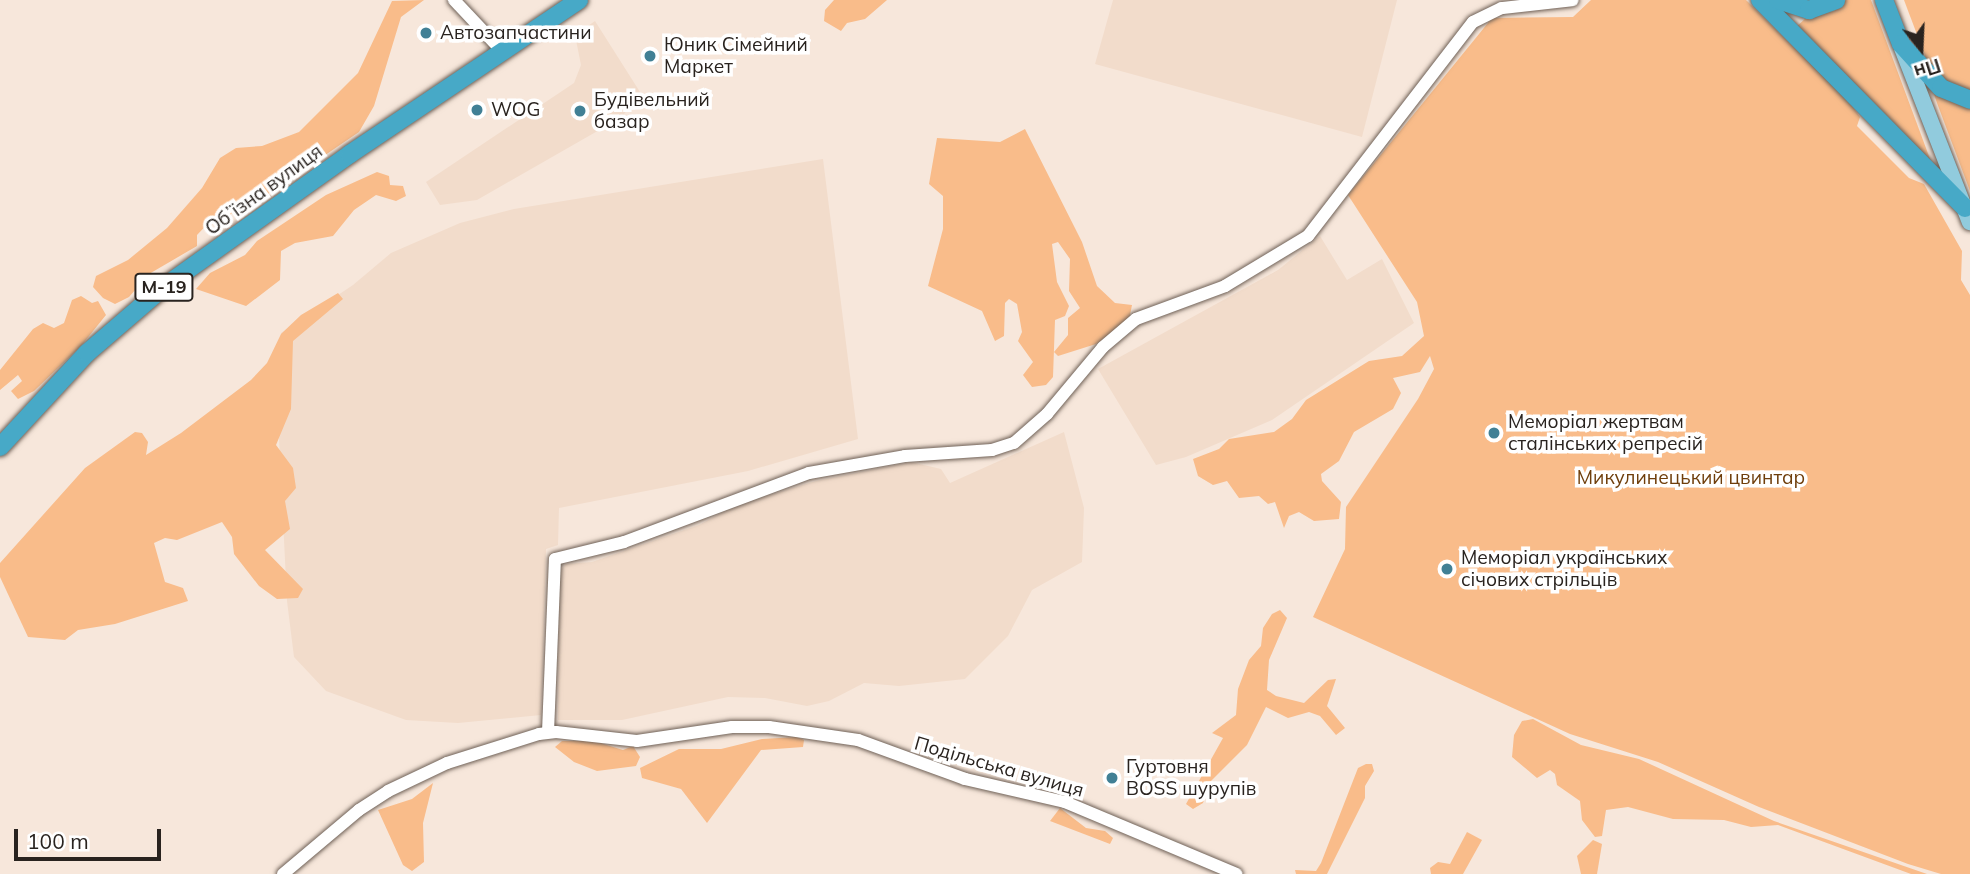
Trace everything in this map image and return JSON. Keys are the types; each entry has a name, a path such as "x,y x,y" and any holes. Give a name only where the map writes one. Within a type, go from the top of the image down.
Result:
{"highway":[{"name":"Обʼїзна вулиця","path":"0,447 87,353 165,286 579,0"},
{"path":"1760,0 1967,215"},
{"path":"1778,0 1809,10 1836,0"},
{"path":"1884,0 1900,44 1941,88 1970,100"}],"main road":[{"path":"1900,44 1967,215"}],"street":[{"path":"454,0 502,52"},
{"path":"548,733 555,559 624,542 809,473 905,456 992,450 1014,443 1047,414 1103,347 1136,319 1225,286 1308,236 1473,22 1502,8 1573,0"},
{"name":"Подільська вулиця","path":"283,874 359,810 388,791 447,763 548,733 637,741 732,727 769,727 858,740 965,779 1065,802 1236,874"}],"shaded area":[{"path":"1113,0 1397,0 1362,137 1095,64"},
{"name":"Будівельний базар","path":"595,21 640,92 622,117 477,200 440,205 426,182 574,83 581,65 575,35"},
{"path":"823,159 858,439 748,471 559,508 558,545 546,549 541,715 458,723 406,720 326,691 294,657 287,601 278,417 284,375 281,333 353,285 391,253 460,223 514,209"},
{"path":"1320,236 1347,280 1382,259 1414,323 1272,420 1186,457 1156,465 1098,369 1278,270"},
{"path":"1064,432 1084,508 1082,562 1032,590 1008,636 965,679 899,686 864,683 829,701 807,706 765,698 728,697 622,720 558,720 559,572 566,564 592,562 699,525 736,505 816,481 911,462 941,469 950,483"}],"green space":[{"path":"424,0 401,17 374,106 359,132 268,194 253,197 226,218 216,215 197,235 197,246 149,274 129,297 115,304 103,298 93,287 96,276 128,260 167,228 202,188 220,158 236,148 262,146 299,132 358,73 392,1"},
{"path":"834,0 887,0 865,19 847,23 841,31 824,21 825,10"},
{"name":"Микулинецький цвинтар","path":"1591,0 1746,0 1850,103 1860,117 1857,126 1909,178 1924,184 1962,251 1961,280 1970,295 1970,874 1941,874 1908,864 1759,807 1658,762 1570,734 1313,617 1345,549 1346,507 1418,399 1434,369 1430,356 1420,372 1393,378 1401,393 1393,409 1354,432 1339,461 1321,474 1322,481 1341,502 1339,519 1314,521 1299,512 1289,516 1284,528 1275,502 1268,504 1259,496 1239,498 1227,481 1213,485 1198,476 1193,459 1219,449 1229,439 1274,432 1292,419 1306,400 1369,361 1402,356 1424,336 1417,302 1348,195 1492,18 1573,17"},
{"path":"1846,0 1871,0 1933,167 1796,27 1806,18 1834,11"},
{"path":"1904,0 1970,0 1970,93 1952,90 1930,69"},
{"path":"1933,91 1970,108 1970,191 1937,103"},
{"path":"1025,129 1082,242 1097,286 1115,303 1132,305 1129,320 1096,344 1058,356 1054,352 1068,335 1068,318 1080,308 1069,291 1070,259 1058,242 1052,244 1057,282 1069,306 1065,316 1055,320 1053,377 1046,385 1032,387 1023,375 1033,362 1018,341 1022,332 1017,304 1009,299 1005,303 1004,336 995,341 982,311 928,286 943,229 943,196 929,184 937,138 1000,142"},
{"path":"377,172 389,176 390,185 403,186 406,196 396,201 376,195 354,210 333,236 295,243 281,251 280,280 246,306 196,289 210,273 245,255 257,241 326,195"},
{"path":"338,293 343,299 293,341 291,409 276,445 293,468 296,488 285,501 290,529 265,550 303,589 298,598 277,599 259,586 234,554 232,537 222,522 177,540 165,538 154,543 165,582 183,588 188,601 115,624 78,630 65,640 28,637 0,577 0,563 85,468 135,432 142,433 148,442 146,455 181,433 251,380 267,363 281,334 301,315"},
{"path":"81,296 92,303 98,301 106,315 81,346 34,391 18,399 11,391 22,381 18,375 0,390 0,370 33,329 43,323 54,328 64,323 72,300"},
{"path":"1280,610 1287,618 1269,660 1267,690 1276,696 1304,703 1328,680 1336,679 1327,706 1345,728 1336,735 1320,716 1309,712 1288,718 1266,707 1247,745 1209,783 1203,803 1193,809 1186,804 1223,738 1212,733 1236,715 1238,689 1249,660 1261,646 1263,628 1272,614"},
{"path":"1533,719 1581,745 1639,759 1774,821 1927,874 1911,874 1778,825 1751,827 1724,820 1673,819 1628,807 1606,810 1602,836 1595,837 1582,820 1580,801 1557,785 1555,774 1550,770 1537,778 1512,757 1514,735 1522,721"},
{"path":"797,737 804,740 803,747 761,750 707,823 681,789 642,778 640,768 679,749 721,749 762,739"},
{"path":"562,741 594,741 623,750 633,746 640,757 636,766 597,771 574,762 555,747"},
{"path":"1372,764 1374,771 1365,786 1365,798 1327,874 1296,874 1295,870 1316,871 1358,768"},
{"path":"433,783 423,823 424,862 412,871 403,865 378,810 412,799"},
{"path":"1060,808 1086,828 1105,831 1113,838 1110,844 1050,821"},
{"path":"1467,832 1482,840 1463,874 1431,874 1430,868 1438,862 1450,864"},
{"path":"1593,840 1602,844 1597,874 1581,874 1577,856"}],"place":[{"name":"Автозапчастини","path":"426,33"},
{"name":"Юник Сімейний Маркет","path":"650,56"},
{"name":"WOG","path":"477,110"},
{"name":"Будівельний базар","path":"580,111"},
{"name":"Меморіал жертвам сталінських репресій","path":"1494,433"},
{"name":"Меморіал українських січових стрільців","path":"1447,569"},
{"name":"Гуртовня BOSS шурупів","path":"1112,778"}]}
